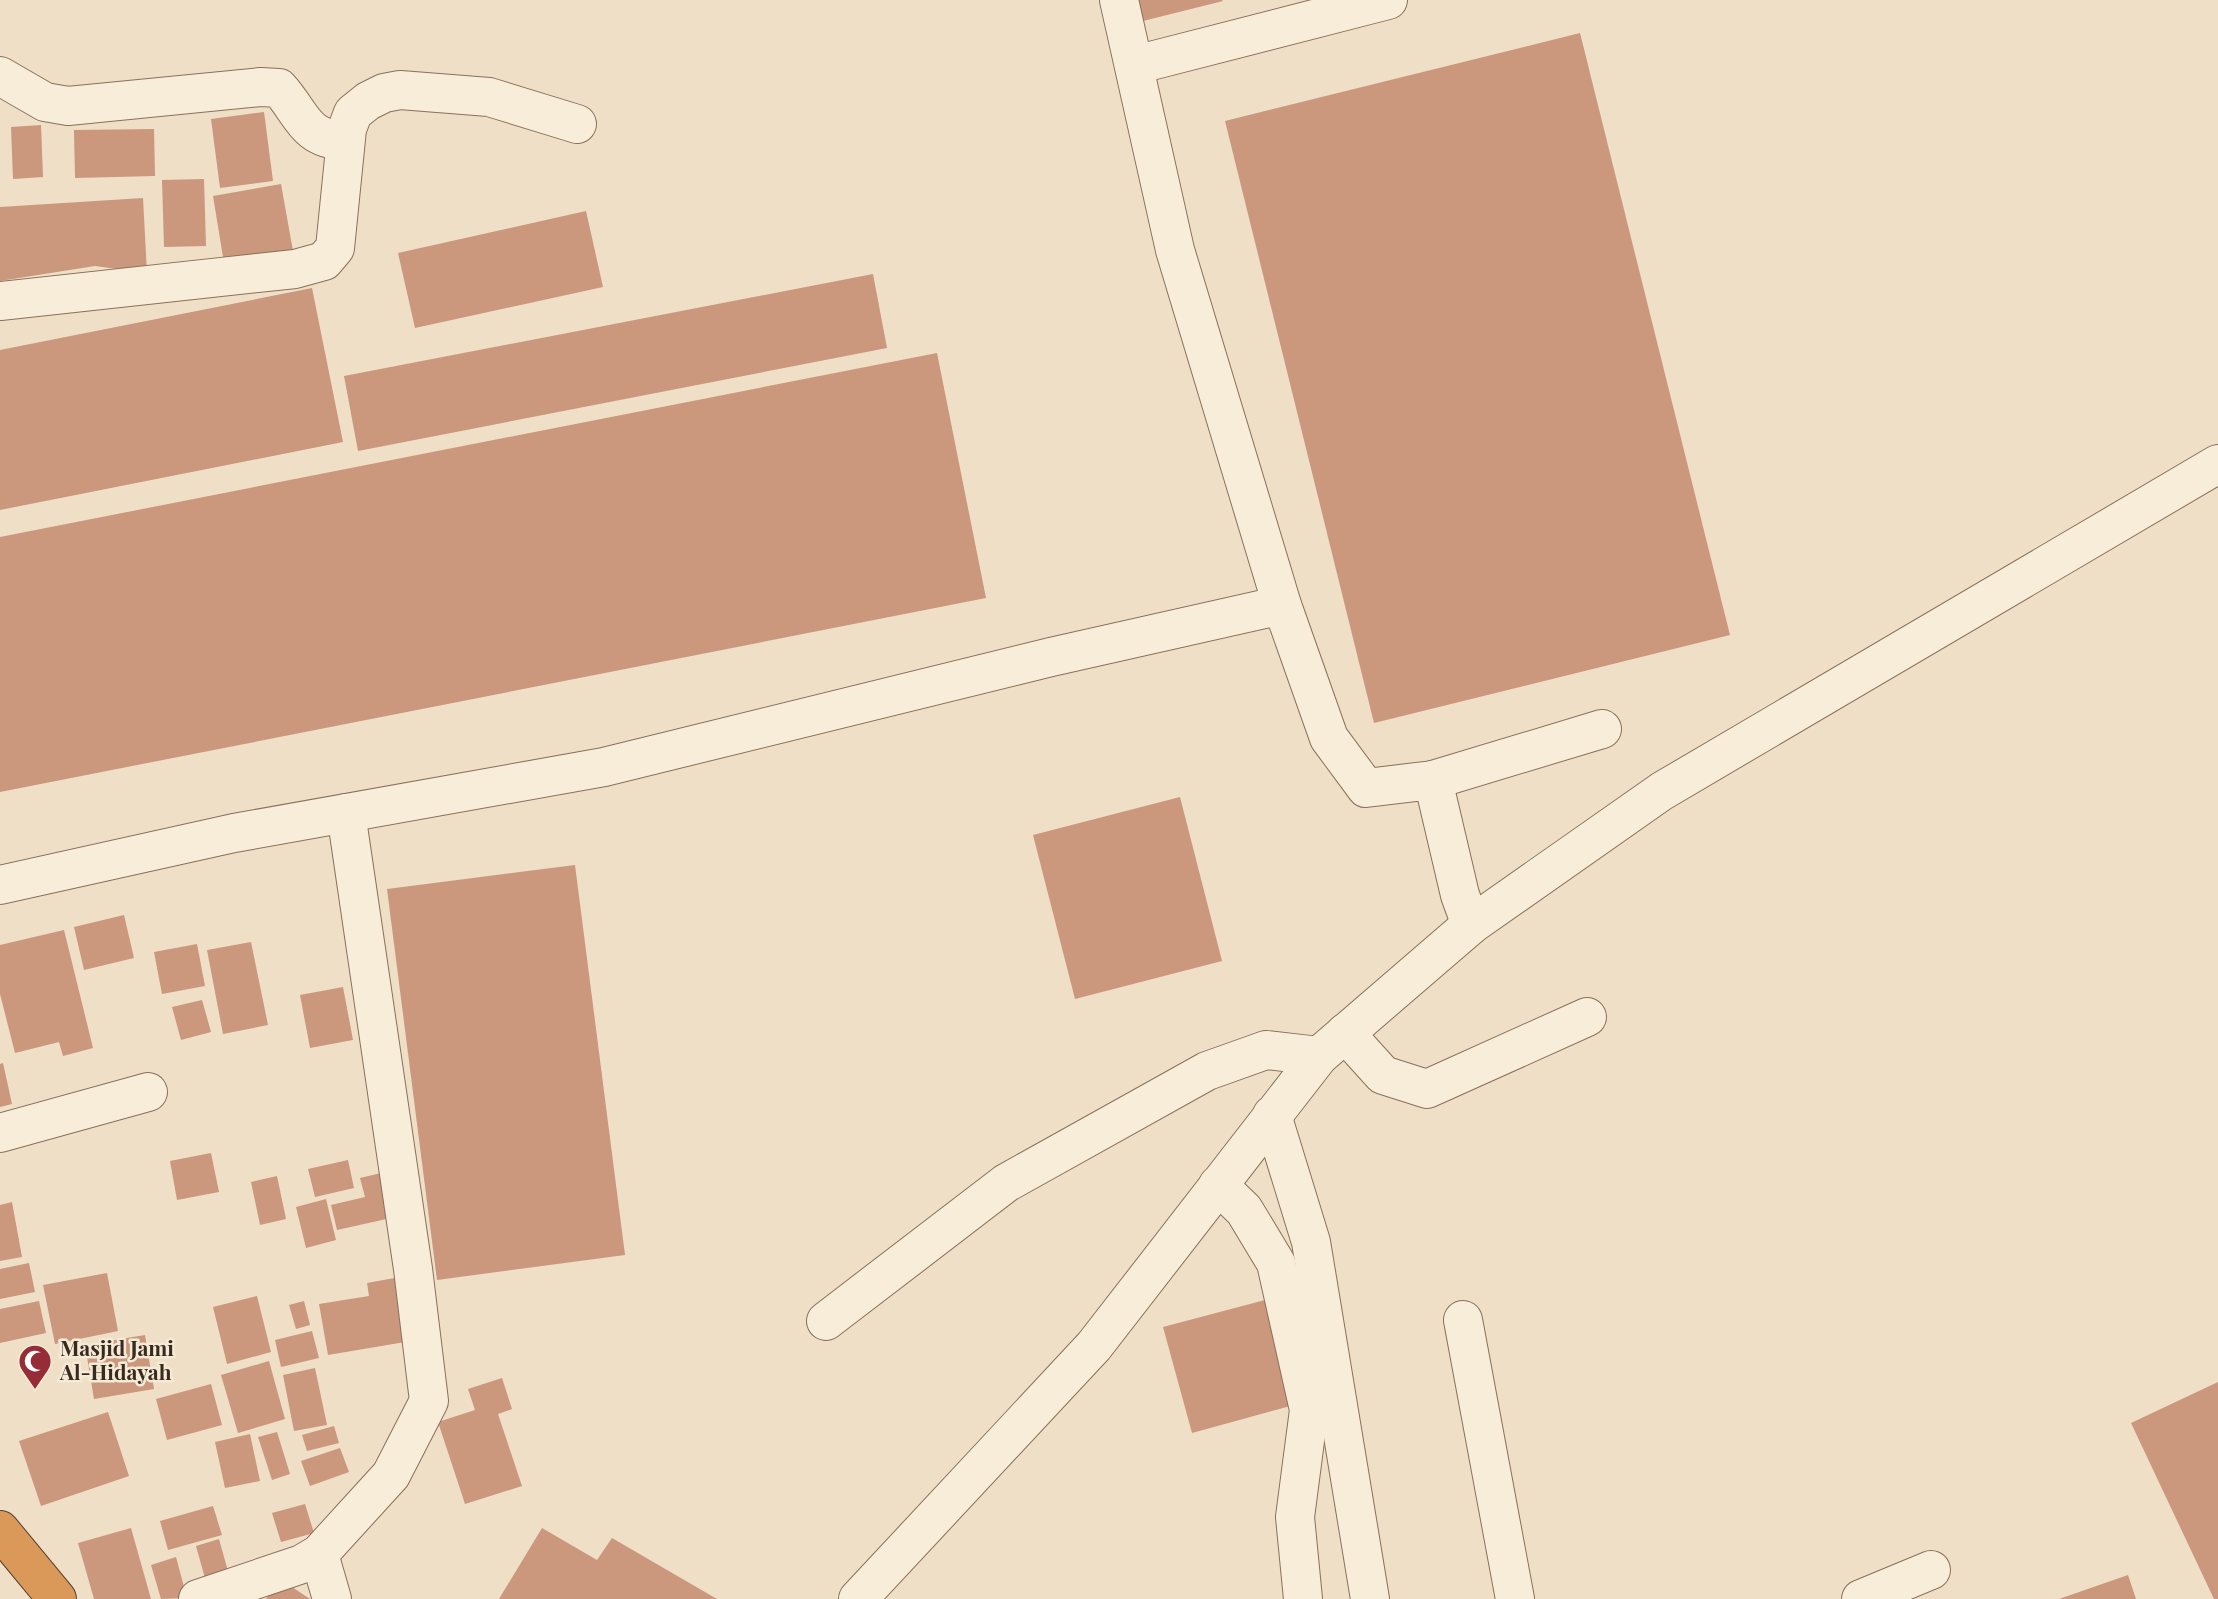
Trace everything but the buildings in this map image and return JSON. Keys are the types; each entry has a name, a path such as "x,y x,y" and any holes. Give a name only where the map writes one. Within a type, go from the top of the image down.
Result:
{"highway":[{"path":"0,1530 57,1599"}],"street":[{"path":"1119,0 1175,250 1282,605 1329,738 1366,788 1433,780 1602,729"},
{"path":"1135,65 1388,0"},
{"path":"0,76 45,102 68,106 261,87 279,88 312,131 328,140 344,141"},
{"path":"0,301 295,269 324,261 335,248 344,141 353,113 384,93 400,90 489,97 577,124"},
{"path":"858,1599 1094,1346 1272,1115 1332,1044 1472,925 1662,791 2218,464"},
{"path":"0,885 234,833 604,767 1052,656 1282,605"},
{"path":"1433,780 1460,895 1472,925"},
{"path":"198,1599 302,1564 319,1554 391,1475 429,1401 414,1269 346,813"},
{"path":"826,1321 1006,1183 1207,1071 1266,1050 1332,1044 1383,1075 1427,1089 1587,1017"},
{"path":"0,1133 148,1091"},
{"path":"1272,1115 1311,1242 1370,1599"},
{"path":"1218,1185 1244,1210 1276,1263 1309,1410 1295,1517 1303,1599"},
{"path":"1464,1320 1515,1599"},
{"path":"319,1554 332,1599"},
{"path":"1861,1599 1931,1570"}],"place":[{"name":"Masjid Jami Al-Hidayah","path":"35,1391"}]}
